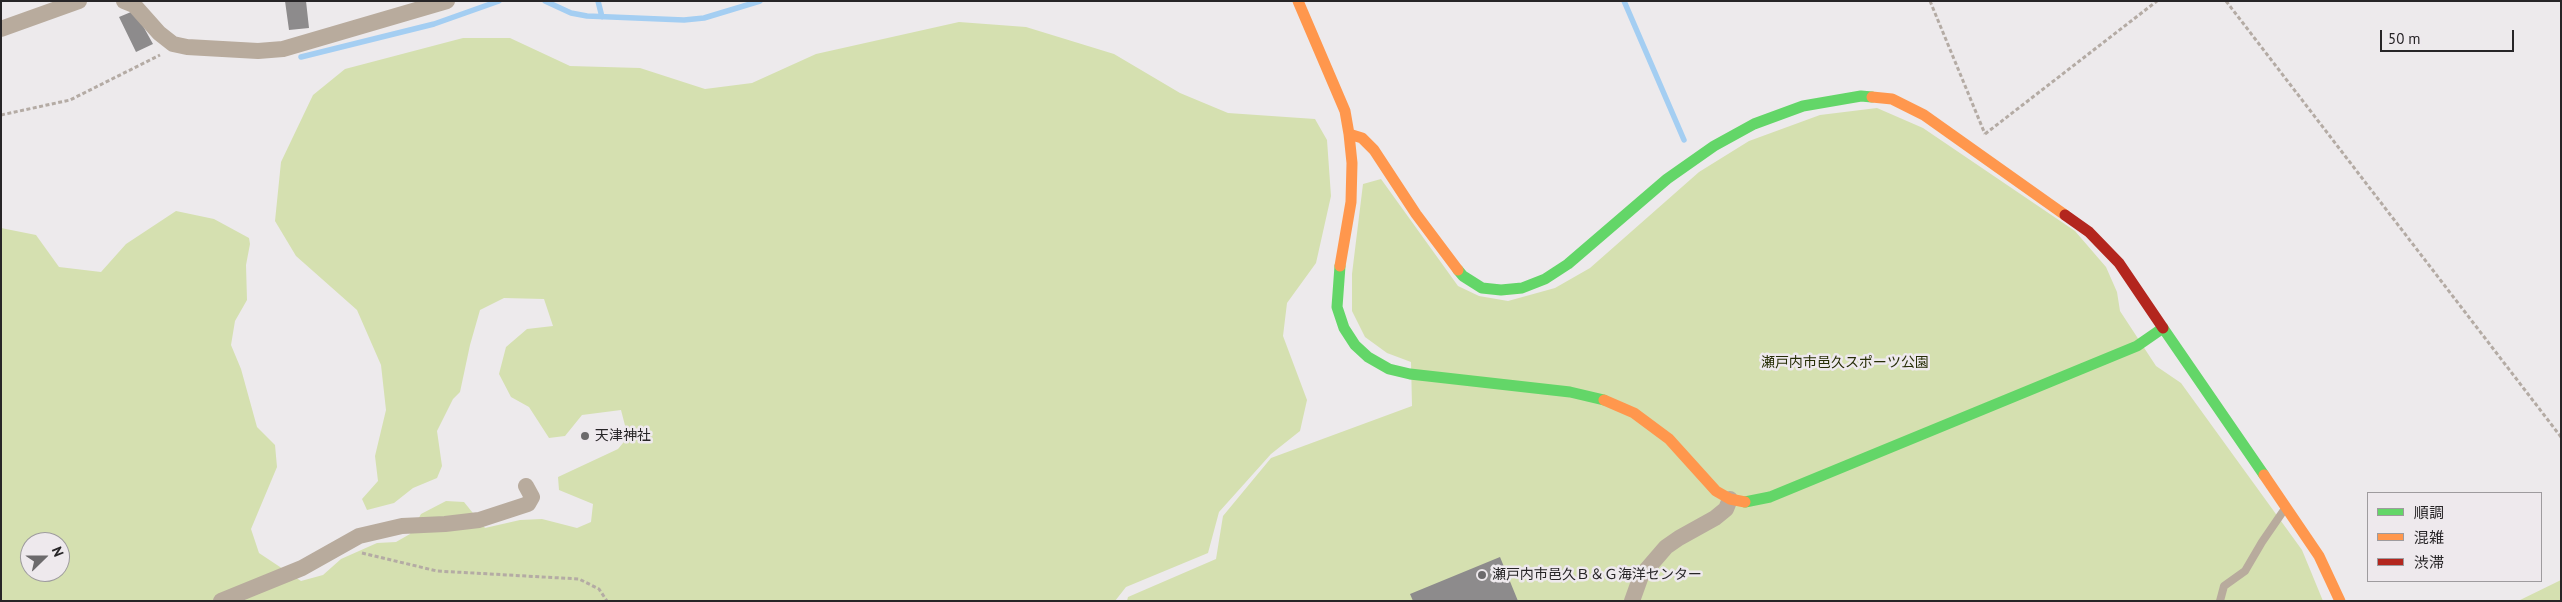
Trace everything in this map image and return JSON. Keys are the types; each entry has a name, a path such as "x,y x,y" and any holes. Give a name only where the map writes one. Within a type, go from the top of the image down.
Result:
{"street":[{"path":"1,29 78,1"},
{"path":"124,1 134,5 173,44 187,47 258,51 283,49 447,1"},
{"path":"1298,1 1345,111 1349,134 1352,163 1351,202 1337,284 1337,306 1344,328 1355,345 1368,357 1396,371 1570,392 1602,399 1634,413 1669,439 1716,491 1730,499 1747,502 1770,496 2137,346 2163,328"},
{"path":"1349,134 1362,138 1374,150 1406,199 1463,276 1482,288 1501,290 1522,288 1545,280 1568,264 1667,179 1714,146 1754,124 1803,106 1862,96 1892,99 1924,115 2089,232 2120,263 2320,556 2340,601"},
{"path":"220,601 302,568 359,536 402,526 478,520 528,504 532,497 526,486"},
{"path":"1632,601 1641,576 1666,547 1726,510 1730,499"}],"lane":[{"path":"2220,601 2224,586 2245,571 2286,507"}],"path":[{"path":"1930,1 1985,134"},
{"path":"1976,151 1985,134 2156,1"},
{"path":"2226,1 2561,437"},
{"path":"1,115 23,112 80,96 165,52 173,44"},
{"path":"337,547 437,571 579,579 599,589 606,601"}],"green space":[{"path":"959,22 1026,27 1114,54 1180,93 1228,113 1315,119 1327,140 1331,196 1316,263 1287,303 1283,336 1307,400 1300,431 1271,454 1219,512 1208,553 1126,587 1115,601 1,601 1,228 36,235 59,267 101,272 126,244 176,211 214,219 249,238 250,244 246,265 247,300 235,321 231,345 241,369 257,427 275,445 277,467 251,529 259,553 301,581 323,575 341,559 377,543 396,542 410,534 421,514 446,501 464,502 485,528 520,520 542,519 577,528 591,522 593,504 559,490 558,477 618,449 628,437 621,410 582,415 565,436 549,438 529,407 511,397 499,374 506,347 527,329 553,326 544,299 504,298 480,310 460,392 453,399 437,431 442,466 437,478 413,488 394,503 367,510 362,499 378,481 375,456 386,410 381,365 357,310 296,256 275,221 281,162 313,95 345,69 463,38 510,38 570,66 640,68 705,89 752,83 816,54"},
{"name":"瀬戸内市邑久スポーツ公園","path":"1877,108 1923,128 2075,231 2106,267 2117,292 2120,311 2156,366 2181,383 2302,550 2323,601 1127,601 1128,597 1216,559 1223,516 1271,458 1412,406 1411,362 1387,353 1365,337 1352,311 1352,274 1363,184 1381,179 1458,286 1479,296 1508,301 1555,288 1590,268 1699,172 1749,141 1820,115"},
{"path":"2561,580 2561,601 2518,601"}],"building":[{"path":"285,1 306,1 309,28 289,30"},
{"path":"131,12 143,26 153,44 136,52 119,17"},
{"name":"瀬戸内市邑久Ｂ＆Ｇ海洋センター","path":"1500,557 1518,601 1413,601 1410,594"}],"waterway":[{"path":"301,57 434,24 499,1"},
{"path":"545,1 571,13 587,16 684,20 704,18 760,1"},
{"path":"598,1 602,17"},
{"path":"1624,1 1684,140"}],"traffic: fast":[{"path":"1458,270 1463,276 1482,288 1501,290 1522,288 1545,279 1568,264 1667,179 1714,146 1754,124 1803,106 1861,96 1872,97"},
{"path":"1340,266 1337,307 1344,328 1355,345 1368,357 1389,369 1410,374 1570,392 1604,400"},
{"path":"1745,502 1770,497 2137,346 2163,328 2264,475"}],"traffic: slow":[{"path":"1298,1 1345,111 1349,134 1352,163 1351,202 1340,266"},
{"path":"1872,97 1892,99 1924,115 2065,215"},
{"path":"1349,134 1362,138 1374,150 1416,214 1458,270"},
{"path":"1604,400 1634,413 1669,439 1716,491 1730,499 1745,502"},
{"path":"2264,475 2319,556 2340,601"}],"traffic: jam":[{"path":"2065,215 2089,232 2119,263 2163,328"}],"place":[{"name":"天津神社","path":"585,436"},
{"name":"瀬戸内市邑久Ｂ＆Ｇ海洋センター","path":"1482,575"}]}
